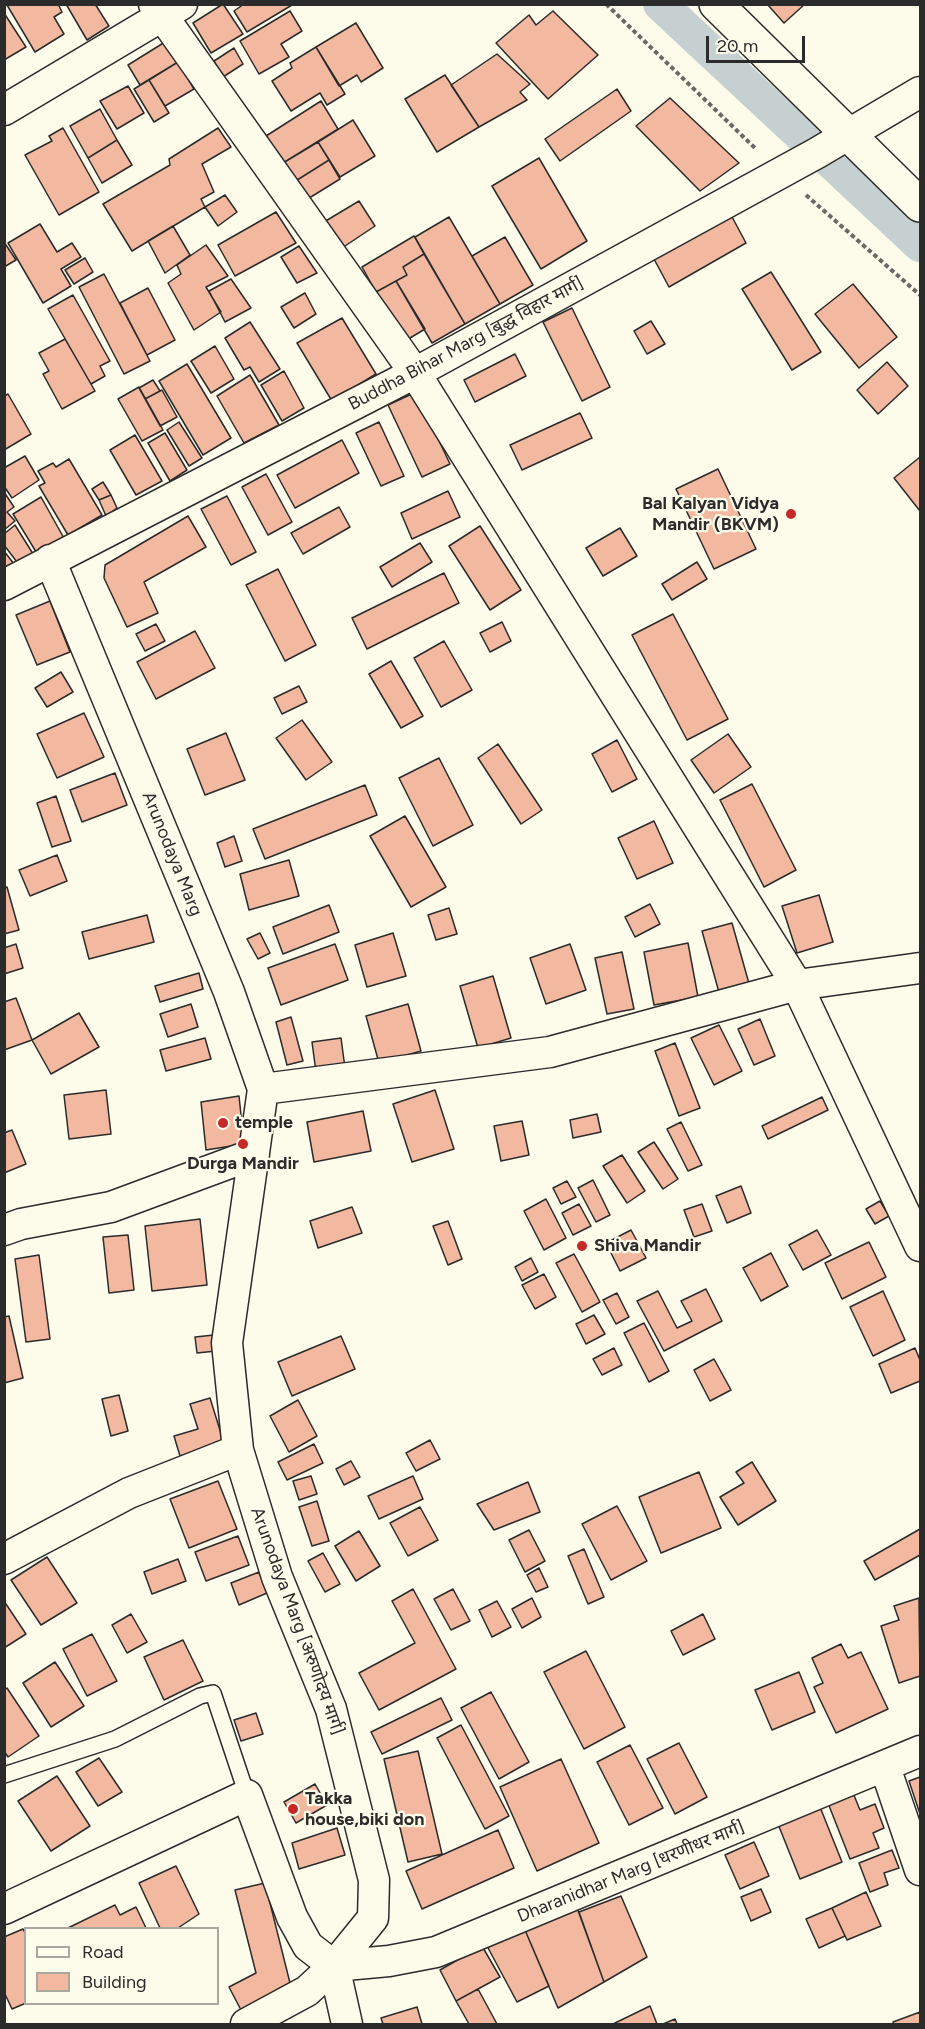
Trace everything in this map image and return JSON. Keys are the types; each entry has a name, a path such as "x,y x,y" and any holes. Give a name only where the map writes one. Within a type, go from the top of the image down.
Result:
{"street":[{"path":"717,4 921,205"},
{"path":"4,110 166,9 415,373 796,985 921,1246"},
{"name":"Buddha Bihar Marg [बुद्ध विहार मार्ग]","path":"4,585 415,373 785,170 921,92"},
{"name":"Arunodaya Marg","path":"50,560 225,981 262,1089 254,1154"},
{"path":"262,1089 550,1052 796,985 921,968"},
{"path":"4,1230 21,1224 111,1207 254,1154"},
{"name":"Arunodaya Marg [अरुणोदय मार्ग]","path":"246,2025 307,1991 334,1966 373,1918 374,1880 331,1708 277,1578 238,1450 227,1343 254,1154"},
{"path":"4,1559 129,1493 238,1450"},
{"name":"Dharanidhar Marg [धरणीधर मार्ग]","path":"334,1966 389,1961 436,1952 921,1751"},
{"path":"885,1767 921,1870"},
{"path":"4,1909 247,1796 292,1917 308,1946 334,1966 347,2025"}],"lane":[{"path":"4,1775 115,1739 200,1696 213,1693 247,1796"}],"path":[{"path":"606,4 921,295"}],"building":[{"path":"58,4 62,12 54,17 64,34 35,52 7,5"},
{"path":"66,4 95,4 109,26 87,40"},
{"path":"223,4 243,34 211,53 193,23"},
{"path":"244,4 292,5 247,32 234,11"},
{"path":"767,4 805,4 784,23"},
{"path":"290,11 302,31 281,44 289,57 259,74 240,41"},
{"path":"553,11 598,55 548,99 496,43 529,15 536,25"},
{"path":"4,13 26,47 4,60"},
{"path":"356,23 383,68 361,82 357,75 339,86 316,47"},
{"path":"165,42 178,62 140,85 128,65"},
{"path":"316,47 345,94 327,105 320,93 291,111 272,81 292,68 290,63"},
{"path":"234,48 243,64 223,77 214,61"},
{"path":"497,54 530,84 520,92 527,100 479,127 451,85"},
{"path":"178,62 194,89 165,106 149,80"},
{"path":"445,75 479,127 437,152 405,99"},
{"path":"149,80 169,113 154,122 134,89"},
{"path":"128,86 144,113 117,129 100,101"},
{"path":"617,89 631,111 560,161 545,139"},
{"path":"670,98 739,163 700,191 636,126"},
{"path":"321,101 338,129 283,163 266,136"},
{"path":"100,109 117,140 88,158 70,126"},
{"path":"353,120 375,156 340,177 318,142"},
{"path":"63,128 99,192 59,215 25,155 52,141 49,136"},
{"path":"218,128 231,147 202,164 214,192 201,199 205,207 132,251 103,204 170,165 169,159"},
{"path":"117,140 132,165 102,183 88,158"},
{"path":"318,142 329,160 294,182 283,163"},
{"path":"539,158 587,241 541,269 492,186"},
{"path":"329,160 340,179 306,200 294,182"},
{"path":"225,195 237,212 218,226 205,207"},
{"path":"359,201 375,226 342,248 324,222"},
{"path":"276,212 296,243 235,276 218,245"},
{"path":"731,215 746,243 669,287 654,259"},
{"path":"449,217 500,304 465,324 415,237"},
{"path":"40,224 57,252 72,243 81,257 61,269 71,286 43,303 8,243"},
{"path":"173,226 190,255 165,273 148,241"},
{"path":"414,236 424,254 403,267 407,275 376,292 362,267"},
{"path":"505,237 533,285 500,304 472,256"},
{"path":"4,242 16,260 4,267"},
{"path":"206,245 228,276 206,287 221,312 194,330 168,283 181,274 177,265"},
{"path":"299,246 317,273 297,283 281,257"},
{"path":"424,254 465,324 432,343 396,281 407,275 403,267"},
{"path":"85,258 93,272 74,284 65,270"},
{"path":"771,272 821,352 792,370 742,289"},
{"path":"104,274 150,361 124,374 79,287"},
{"path":"231,279 251,308 225,322 209,291"},
{"path":"396,281 425,329 405,341 376,292"},
{"path":"853,284 897,337 859,368 815,314"},
{"path":"148,288 175,340 147,355 120,303"},
{"path":"305,293 316,314 294,328 281,307"},
{"path":"73,295 110,361 100,366 105,376 91,384 48,309"},
{"path":"572,308 610,387 582,401 543,322"},
{"path":"342,318 376,374 332,401 297,343"},
{"path":"651,321 665,344 647,354 634,331"},
{"path":"250,322 280,369 259,382 250,367 244,370 225,338"},
{"path":"65,339 95,391 62,409 43,374 49,371 39,353"},
{"path":"215,346 234,379 211,393 191,361"},
{"path":"515,354 526,376 475,402 464,380"},
{"path":"887,362 908,386 878,414 857,390"},
{"path":"187,364 231,438 203,455 159,381"},
{"path":"284,371 304,408 282,421 261,385"},
{"path":"250,375 279,425 244,443 217,396"},
{"path":"153,380 160,391 145,399 139,388"},
{"path":"139,387 163,430 142,441 118,399"},
{"path":"162,390 177,417 160,426 145,399"},
{"path":"416,392 450,464 422,477 388,405"},
{"path":"8,394 31,434 4,450 4,396"},
{"path":"580,413 592,438 522,470 510,445"},
{"path":"179,422 202,458 189,466 167,430"},
{"path":"379,422 404,476 381,486 356,433"},
{"path":"165,433 187,470 170,481 148,443"},
{"path":"135,435 162,481 136,495 110,450"},
{"path":"342,440 359,473 295,508 277,475"},
{"path":"25,456 39,480 12,498 4,486 4,468"},
{"path":"920,457 920,511 894,478"},
{"path":"69,459 102,515 68,535 39,486 45,483 38,471 53,463 56,467"},
{"path":"718,469 756,549 714,569 676,489"},
{"path":"266,474 292,522 268,535 242,487"},
{"path":"103,482 111,495 99,500 92,489"},
{"path":"448,491 460,517 412,539 401,513"},
{"path":"4,492 14,507 7,512 15,521 4,530"},
{"path":"111,495 117,508 106,516 99,500"},
{"path":"227,496 256,552 231,565 201,509"},
{"path":"41,497 65,540 38,555 13,514"},
{"path":"339,507 350,527 303,554 291,533"},
{"path":"188,516 206,547 144,582 158,613 127,627 104,578 105,565"},
{"path":"15,525 35,557 20,566 4,545 4,534"},
{"path":"480,526 521,590 490,610 449,546"},
{"path":"620,528 637,556 603,576 586,548"},
{"path":"420,543 432,562 392,587 380,567"},
{"path":"4,551 14,564 4,570"},
{"path":"697,562 707,579 672,600 662,584"},
{"path":"278,569 316,645 285,661 246,585"},
{"path":"444,573 459,603 367,649 352,618"},
{"path":"50,601 70,652 37,665 16,615"},
{"path":"673,614 728,719 687,740 632,635"},
{"path":"502,622 511,641 490,652 480,633"},
{"path":"156,624 165,641 145,651 136,634"},
{"path":"195,631 215,668 156,699 137,662"},
{"path":"444,641 472,690 441,707 414,658"},
{"path":"391,661 423,716 401,728 369,674"},
{"path":"61,672 73,692 47,707 35,688"},
{"path":"299,686 307,702 282,714 274,698"},
{"path":"84,713 104,757 57,778 37,734"},
{"path":"302,720 332,762 306,780 276,738"},
{"path":"226,733 245,780 205,795 187,749"},
{"path":"728,734 751,767 714,793 691,760"},
{"path":"617,740 637,779 612,792 592,754"},
{"path":"498,744 542,810 521,824 478,758"},
{"path":"439,758 473,825 433,846 399,778"},
{"path":"115,773 127,805 82,822 70,790"},
{"path":"752,784 796,870 764,887 720,800"},
{"path":"365,785 377,815 265,859 253,829"},
{"path":"56,796 71,841 52,847 37,803"},
{"path":"405,816 446,887 411,907 370,836"},
{"path":"654,821 673,863 637,879 618,838"},
{"path":"234,836 242,861 225,867 217,843"},
{"path":"57,855 67,881 30,896 19,870"},
{"path":"289,860 299,896 249,910 240,874"},
{"path":"7,887 19,930 4,934 4,888"},
{"path":"819,895 833,942 797,953 782,906"},
{"path":"650,904 660,924 635,937 625,917"},
{"path":"329,905 339,932 283,954 273,927"},
{"path":"449,908 457,934 436,940 428,915"},
{"path":"147,915 154,942 89,959 82,932"},
{"path":"732,923 750,987 720,996 702,931"},
{"path":"260,933 270,953 258,959 247,939"},
{"path":"393,933 406,976 367,987 355,945"},
{"path":"688,943 698,997 654,1005 644,952"},
{"path":"16,944 23,968 4,974 4,948"},
{"path":"335,944 348,980 281,1005 268,968"},
{"path":"570,944 586,990 546,1004 530,958"},
{"path":"622,952 634,1009 607,1014 595,958"},
{"path":"199,973 203,989 160,1002 155,986"},
{"path":"493,976 511,1038 478,1048 460,986"},
{"path":"16,998 32,1040 4,1050 4,1002"},
{"path":"191,1004 198,1027 168,1037 160,1014"},
{"path":"408,1004 421,1051 379,1063 366,1016"},
{"path":"79,1013 99,1047 51,1074 32,1040"},
{"path":"291,1017 303,1061 287,1065 276,1022"},
{"path":"760,1019 775,1056 754,1065 738,1029"},
{"path":"719,1025 742,1071 714,1085 691,1038"},
{"path":"205,1038 211,1059 166,1071 160,1050"},
{"path":"341,1038 345,1068 316,1072 312,1042"},
{"path":"675,1043 700,1108 679,1116 655,1051"},
{"path":"106,1090 111,1134 69,1139 64,1095"},
{"path":"435,1090 454,1149 412,1162 393,1104"},
{"name":"temple","path":"239,1096 244,1144 206,1150 201,1102"},
{"path":"822,1097 828,1110 768,1139 762,1126"},
{"path":"363,1111 371,1151 314,1162 307,1122"},
{"path":"597,1114 601,1132 573,1138 570,1120"},
{"path":"522,1121 529,1155 501,1161 494,1126"},
{"path":"681,1122 702,1165 688,1171 667,1129"},
{"path":"12,1130 26,1164 4,1173 4,1133"},
{"path":"654,1142 678,1179 663,1189 638,1152"},
{"path":"622,1155 645,1191 627,1203 603,1166"},
{"path":"593,1180 610,1215 596,1222 578,1188"},
{"path":"567,1181 576,1197 561,1204 553,1188"},
{"path":"741,1186 751,1213 727,1223 716,1196"},
{"path":"546,1199 566,1238 544,1250 524,1211"},
{"path":"880,1201 889,1216 875,1224 866,1209"},
{"path":"579,1204 591,1226 573,1235 562,1213"},
{"path":"702,1204 712,1231 694,1237 684,1210"},
{"path":"352,1207 362,1233 318,1248 310,1221"},
{"path":"200,1219 207,1285 152,1291 145,1226"},
{"path":"448,1221 462,1259 448,1265 433,1226"},
{"path":"631,1230 646,1258 620,1271 606,1243"},
{"path":"817,1230 831,1255 803,1270 789,1245"},
{"path":"128,1235 134,1290 109,1293 103,1237"},
{"path":"869,1242 886,1277 842,1299 825,1263"},
{"path":"771,1253 788,1286 761,1301 743,1268"},
{"path":"574,1254 600,1302 582,1312 556,1263"},
{"path":"39,1255 50,1339 26,1342 15,1259"},
{"path":"531,1258 538,1272 522,1281 515,1267"},
{"path":"544,1274 556,1297 535,1309 522,1285"},
{"path":"706,1289 722,1321 664,1351 637,1301 658,1291 677,1328 692,1321 681,1301"},
{"path":"883,1291 905,1340 873,1356 850,1307"},
{"path":"617,1293 629,1317 616,1324 603,1300"},
{"path":"594,1315 605,1334 586,1344 576,1324"},
{"path":"9,1316 23,1378 4,1383 4,1317"},
{"path":"644,1323 669,1371 649,1382 624,1333"},
{"path":"214,1335 216,1351 197,1353 195,1337"},
{"path":"341,1336 355,1369 292,1396 278,1362"},
{"path":"614,1348 622,1365 602,1375 593,1359"},
{"path":"915,1348 920,1360 920,1381 891,1393 879,1364"},
{"path":"714,1359 731,1390 710,1401 694,1370"},
{"path":"119,1395 128,1431 111,1436 102,1399"},
{"path":"210,1398 224,1443 180,1456 174,1436 198,1429 190,1404"},
{"path":"298,1400 317,1436 289,1452 270,1416"},
{"path":"430,1440 440,1459 416,1471 406,1453"},
{"path":"314,1444 323,1463 287,1480 278,1462"},
{"path":"351,1461 360,1477 344,1485 336,1469"},
{"path":"752,1462 776,1501 738,1525 720,1497 744,1483 736,1472"},
{"path":"699,1472 721,1528 661,1553 639,1497"},
{"path":"311,1476 317,1494 299,1500 293,1481"},
{"path":"413,1476 423,1499 379,1519 368,1496"},
{"path":"218,1481 237,1529 189,1548 170,1499"},
{"path":"528,1482 540,1512 494,1530 477,1504"},
{"path":"317,1501 329,1541 312,1546 299,1507"},
{"path":"617,1506 647,1561 611,1580 582,1524"},
{"path":"420,1507 438,1540 408,1556 390,1523"},
{"path":"920,1529 920,1555 875,1580 864,1561"},
{"path":"529,1530 545,1561 525,1572 509,1540"},
{"path":"359,1531 380,1566 356,1581 335,1546"},
{"path":"238,1536 249,1565 206,1581 195,1552"},
{"path":"584,1549 604,1597 588,1604 568,1556"},
{"path":"323,1553 340,1584 325,1592 308,1561"},
{"path":"47,1557 77,1603 41,1625 11,1580"},
{"path":"178,1559 186,1581 152,1594 144,1572"},
{"path":"539,1568 548,1587 536,1592 527,1575"},
{"path":"259,1572 267,1593 239,1605 231,1583"},
{"path":"413,1589 456,1669 379,1710 359,1673 415,1643 392,1601"},
{"path":"453,1589 470,1621 451,1630 434,1599"},
{"path":"532,1598 541,1617 522,1628 512,1609"},
{"path":"919,1598 920,1676 899,1683 881,1626 899,1620 894,1606"},
{"path":"4,1601 26,1634 4,1648"},
{"path":"497,1601 511,1627 492,1637 479,1610"},
{"path":"131,1614 147,1642 127,1653 112,1625"},
{"path":"703,1614 715,1639 683,1655 671,1631"},
{"path":"92,1634 117,1681 87,1696 63,1649"},
{"path":"183,1640 203,1681 164,1700 144,1657"},
{"path":"841,1644 848,1658 861,1652 888,1709 836,1733 814,1687 823,1683 812,1658"},
{"path":"586,1651 625,1727 584,1749 544,1672"},
{"path":"55,1662 84,1706 51,1727 23,1683"},
{"path":"799,1672 815,1712 772,1730 755,1690"},
{"path":"7,1688 39,1736 8,1757 4,1751 4,1690"},
{"path":"491,1692 529,1762 499,1779 461,1708"},
{"path":"441,1698 452,1720 382,1754 371,1732"},
{"path":"256,1713 263,1734 241,1741 234,1720"},
{"path":"461,1725 509,1816 485,1829 437,1738"},
{"path":"679,1743 707,1797 675,1814 647,1759"},
{"path":"630,1745 663,1808 629,1825 597,1762"},
{"path":"418,1751 442,1854 408,1862 384,1759"},
{"path":"99,1758 122,1792 98,1806 76,1772"},
{"path":"561,1759 599,1843 537,1871 500,1787"},
{"path":"57,1776 90,1826 51,1851 18,1801"},
{"path":"920,1777 920,1814 909,1781"},
{"path":"315,1784 327,1805 296,1823 284,1802"},
{"path":"851,1788 860,1810 875,1804 884,1828 873,1833 879,1848 850,1859 826,1798"},
{"path":"818,1802 842,1862 800,1879 776,1819"},
{"path":"337,1828 345,1855 299,1869 292,1843"},
{"path":"498,1830 514,1868 422,1909 406,1871"},
{"path":"754,1842 769,1876 740,1889 725,1855"},
{"path":"892,1850 899,1868 884,1873 888,1885 870,1892 859,1863"},
{"path":"176,1866 199,1914 180,1927 160,1927 139,1883"},
{"path":"265,1883 291,1987 242,2012 229,1987 256,1973 235,1890"},
{"path":"761,1889 771,1912 751,1921 741,1897"},
{"path":"866,1892 881,1926 847,1940 832,1908"},
{"path":"621,1896 647,1957 604,1982 579,1912"},
{"path":"115,1905 120,1915 136,1907 146,1927 70,1927"},
{"path":"576,1905 604,1982 558,2008 525,1930"},
{"path":"832,1908 845,1936 819,1948 806,1919"},
{"path":"23,1929 24,1931 24,2004 12,2009 4,1992 4,1937"},
{"path":"525,1930 549,1986 517,2002 487,1946"},
{"path":"482,1946 500,1977 456,2001 440,1970"},
{"path":"478,1989 497,2024 469,2024 456,2001"},
{"path":"650,2006 657,2024 613,2024"},
{"path":"417,2007 422,2024 383,2024 381,2018"},
{"path":"920,2012 920,2024 894,2024 893,2022"},
{"path":"675,2019 677,2024 663,2024"}],"waterway":[{"path":"660,4 806,140"},
{"path":"830,161 920,245"}],"place":[{"name":"Bal Kalyan Vidya Mandir (BKVM)","path":"791,514"},
{"name":"temple","path":"223,1123"},
{"name":"Durga Mandir","path":"243,1144"},
{"name":"Shiva Mandir","path":"582,1246"},
{"name":"Takka house,biki don","path":"293,1809"}]}
